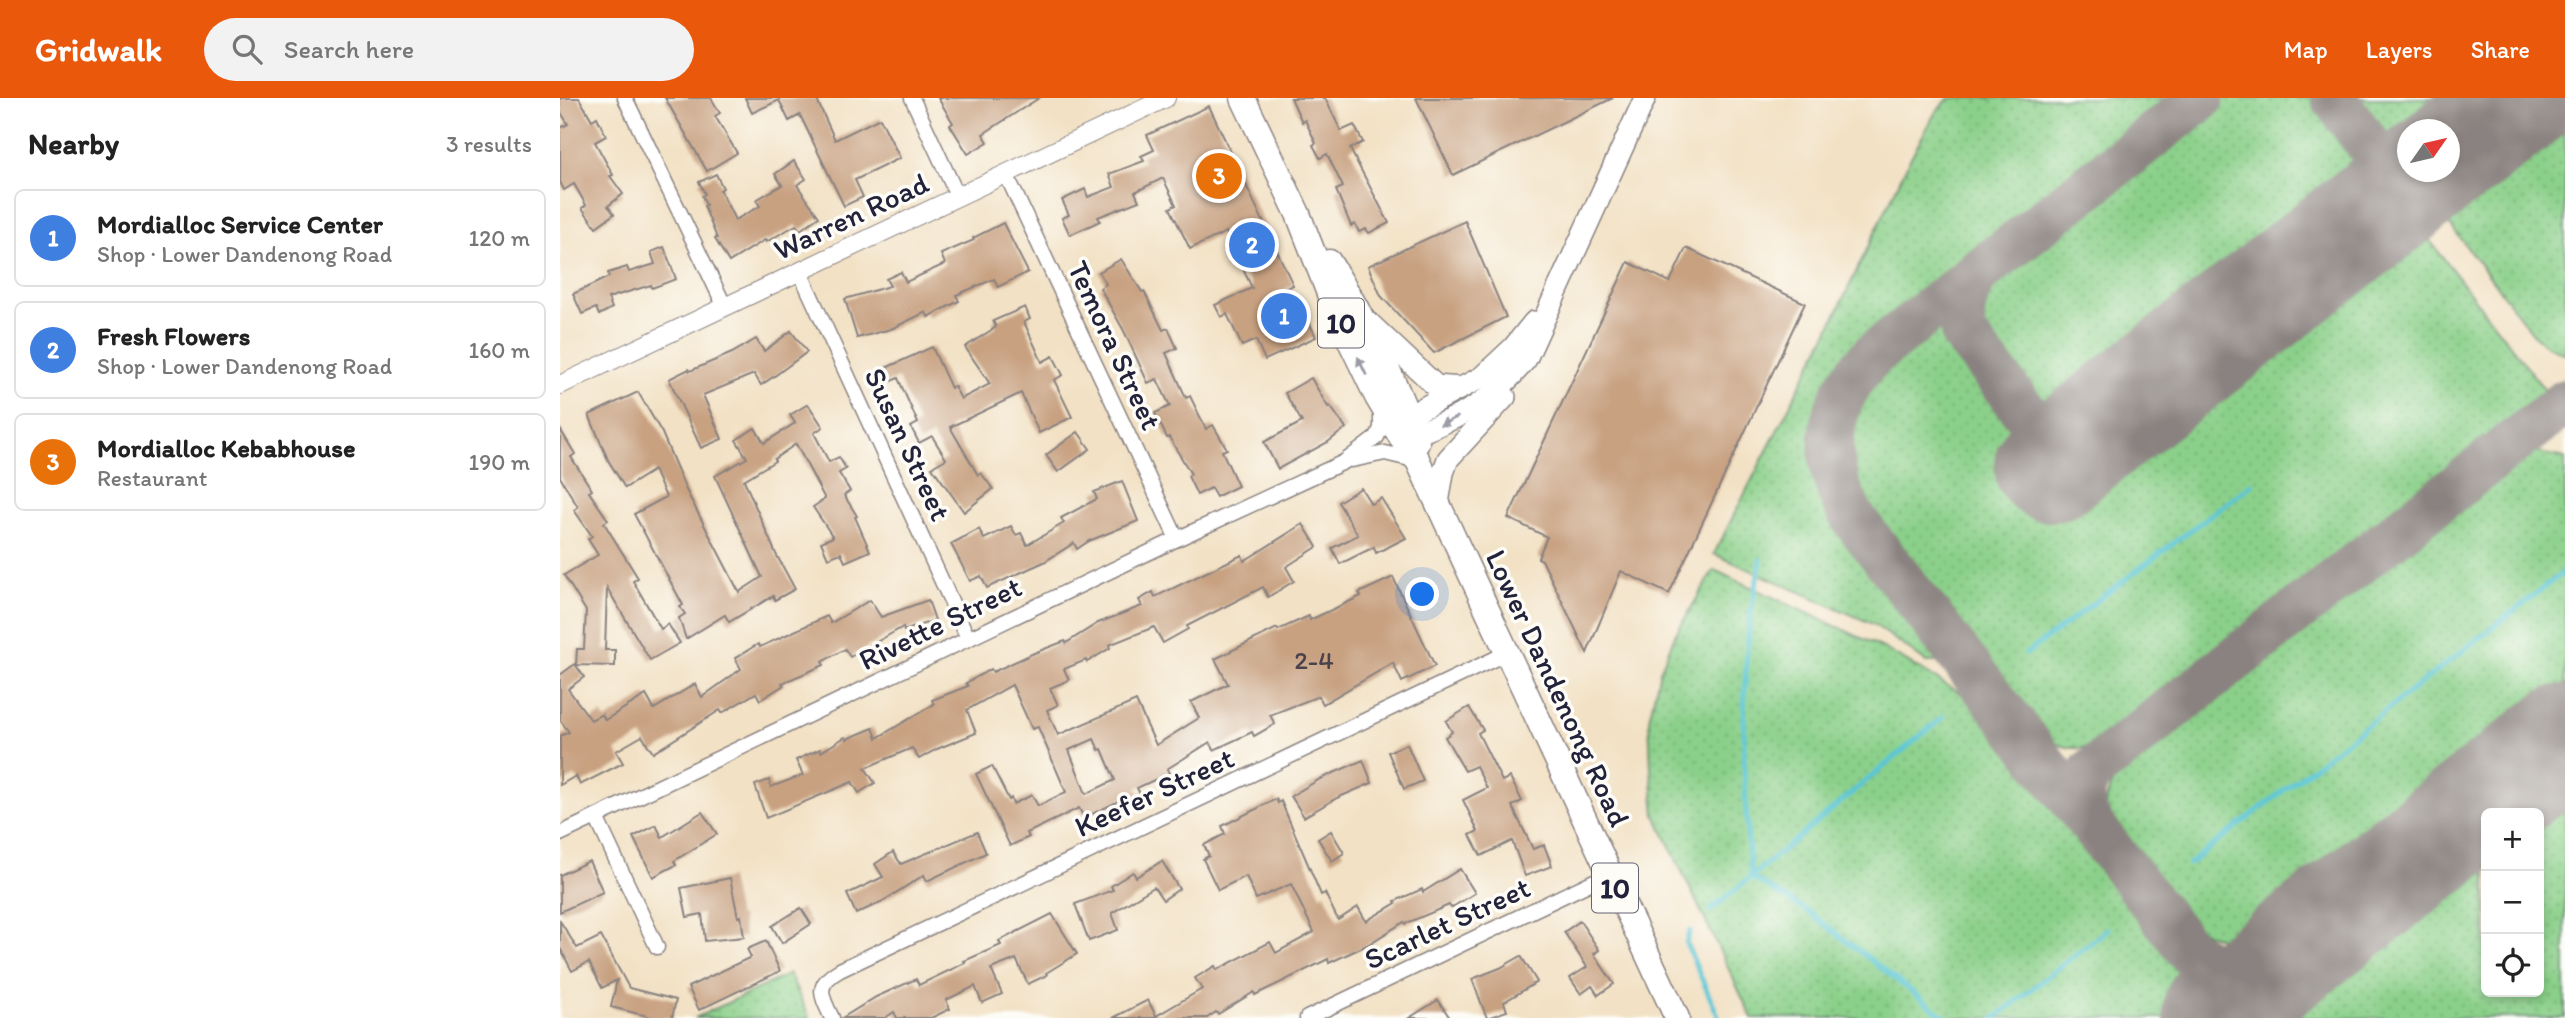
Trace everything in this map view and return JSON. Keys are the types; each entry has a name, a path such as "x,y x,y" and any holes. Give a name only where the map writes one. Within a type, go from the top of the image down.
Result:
{"highway":[{"name":"Lower Dandenong Road","path":"1243,98 1298,214 1337,314 1377,397 1405,430"},
{"name":"Lower Dandenong Road","path":"1298,214 1361,315 1394,381 1405,430 1418,460 1676,1018"}],"main road":[{"path":"1438,503 1448,459 1502,403 1526,359 1645,98"},
{"path":"1405,430 1461,388 1496,366 1553,298"},
{"path":"1361,315 1436,386 1461,388"},
{"path":"1405,430 1485,402 1509,380 1526,359"}],"street":[{"path":"625,98 724,307"},
{"path":"912,98 958,197"},
{"name":"Warren Road","path":"560,385 1166,98"},
{"name":"Temora Street","path":"1006,174 1177,539"},
{"name":"Susan Street","path":"800,272 968,638"},
{"name":"Rivette Street","path":"1344,462 1377,436 1382,420 1377,397"},
{"name":"Rivette Street","path":"560,834 968,638 1344,462 1385,453 1418,460"},
{"name":"Keefer Street","path":"832,1018 821,994 824,982 840,970 1508,652"},
{"path":"596,817 657,947"},
{"name":"Scarlet Street","path":"1307,1018 1609,874"}],"green space":[{"path":"1949,98 2180,98 1875,336 1844,371 1833,390 1824,410 1818,453 1828,499 1849,536 1941,662 1926,662 1875,625 1714,554 1827,333 1910,159 1935,113"},
{"path":"2220,98 2312,98 2339,122 2378,177 2377,181 2105,392 2087,401 2067,406 2054,406 2041,401 2009,375 1998,362 1984,335 1981,306 1985,290 1994,274"},
{"path":"2350,98 2482,98 2455,119 2397,119 2397,158"},
{"path":"2559,98 2565,98 2565,354 2545,345 2535,336 2430,199 2452,182 2460,182 2460,176"},
{"path":"2411,216 2550,397 2112,739 2091,747 2071,748 2042,736 2033,729 1869,516 1860,499 1849,462 1850,426 1863,390 1874,374 1896,353 1937,322 2064,484"},
{"path":"2525,450 2565,458 2565,692 2259,931 2228,939 2215,937 2197,927 2149,879 2110,825 2106,812 2107,797 2119,771 2128,759"},
{"path":"1714,570 1883,648 1981,705 2223,1018 1752,1018 1655,815 1651,769 1649,719 1660,671 1675,635"},
{"path":"2565,788 2565,1018 2270,1018 2481,854 2481,997 2544,997 2544,808 2539,808"},
{"path":"789,974 810,1018 695,1018"}],"building":[{"path":"560,98 579,98 592,120 597,117 606,136 595,142 613,175 610,176 623,194 608,206 614,214 596,227 582,208 586,205 574,184 564,190 560,182 560,128 568,124 560,111"},
{"path":"665,98 711,98 720,113 715,116 737,153 707,171"},
{"path":"745,98 816,98 835,140 880,118 900,158 855,180 863,197 844,206 800,115 789,121 779,100 752,113"},
{"path":"938,98 1039,98 983,134 988,142 968,154 950,125 953,123"},
{"path":"1291,98 1325,98 1341,131 1354,125 1363,142 1350,149 1389,223 1369,233 1366,229 1359,232 1355,224 1351,226 1336,190 1343,187 1327,154 1320,158 1305,120 1302,122"},
{"path":"1416,98 1613,98 1453,175"},
{"path":"1209,106 1293,285 1275,294 1292,330 1309,322 1316,337 1265,360 1256,340 1242,346 1227,314 1221,317 1215,305 1252,288 1226,232 1190,249 1170,208 1176,205 1163,178 1135,192 1139,201 1098,217 1100,221 1070,235 1062,218 1069,215 1062,200 1085,189 1088,197 1114,187 1109,174 1144,161 1141,156 1154,150 1147,135"},
{"path":"794,161 806,179 797,185 819,217 800,230 796,225 766,242 765,240 729,262 715,239 717,238 704,206 706,205 702,196 705,194 699,182 716,174 723,188 720,190 735,220 760,206 756,200 782,185 775,174"},
{"path":"1465,221 1506,317 1434,353 1381,296 1368,266"},
{"path":"1003,223 1028,272 998,287 994,279 956,295 959,301 928,317 926,312 891,329 857,338 845,299 890,286 886,279 901,272 906,282 945,264 941,254 974,240 973,238"},
{"path":"664,247 676,279 652,288 651,285 608,298 612,308 599,315 596,308 582,314 573,294 609,277 608,273 627,267 629,272 655,264 651,252"},
{"path":"1686,248 1805,303 1669,594 1621,571 1587,653 1542,560 1538,558 1547,537 1508,518 1628,262 1670,282"},
{"path":"1121,259 1142,292 1144,291 1163,330 1168,328 1177,348 1166,353 1186,398 1190,396 1206,429 1213,425 1227,449 1222,451 1238,486 1216,497 1211,488 1197,495 1188,476 1191,474 1169,437 1167,438 1155,413 1170,406 1157,379 1148,383 1100,288 1106,284 1099,272"},
{"path":"1025,307 1030,319 1024,322 1042,362 1053,356 1063,375 1054,380 1072,417 1039,433 1021,393 950,427 978,475 981,473 993,489 964,512 932,467 946,459 932,436 919,443 911,427 918,423 898,378 885,384 879,371 932,347 951,388 954,386 961,399 990,384 965,347 996,327 993,321"},
{"path":"791,331 807,352 776,375 761,385 754,374 703,395 722,439 701,448 669,379 732,353 756,339 764,351"},
{"path":"1311,378 1328,407 1330,406 1346,428 1328,442 1278,469 1264,442 1302,422 1285,393"},
{"path":"638,392 662,433 686,490 739,592 762,577 715,476 747,458 736,440 755,428 764,443 795,423 790,415 808,404 823,427 814,433 829,462 839,457 846,469 839,473 850,491 844,495 857,516 855,517 870,551 845,562 841,553 828,558 821,542 833,537 813,507 825,499 796,444 744,480 776,554 795,589 775,600 773,596 729,622 725,615 686,639 679,618 685,614 680,607 683,605 634,514 666,497 654,470 625,488 608,460 589,415"},
{"path":"560,429 575,454 571,457 592,490 589,492 608,520 604,523 638,578 633,581 661,629 668,624 680,643 650,660 607,588 605,650 615,650 615,666 576,665 577,649 584,649 586,611 564,575 598,555 588,539 592,536 574,510 578,507 560,477"},
{"path":"1078,432 1090,449 1058,472 1046,455"},
{"path":"1122,481 1138,521 1089,541 1077,549 1074,543 1044,562 987,588 981,576 970,581 951,544 979,529 984,539 1011,526 1016,535 1021,533 1027,545 1064,523 1061,518 1097,499 1094,492"},
{"path":"1361,488 1371,504 1381,498 1406,538 1376,553 1374,547 1340,564 1332,548 1358,535 1338,502"},
{"path":"1303,524 1317,547 1286,567 1294,581 1268,597 1263,587 1187,626 1188,629 1163,643 1154,627 1109,645 1110,648 1087,662 1086,660 1064,669 1069,680 1050,688 1058,705 1047,710 1058,735 1136,701 1156,745 1199,718 1191,702 1228,684 1215,659 1277,628 1278,630 1309,616 1310,620 1361,596 1359,593 1393,577 1435,666 1402,682 1393,663 1323,704 1319,696 1270,715 1275,724 1254,736 1252,732 1214,750 1210,742 1167,769 1169,773 1137,788 1140,794 1124,801 1123,799 1084,818 1079,808 1027,833 1029,837 1010,846 976,774 992,766 1013,804 1032,795 1038,806 1066,792 1038,727 1032,729 1012,685 967,710 976,733 919,759 912,748 865,768 875,783 859,793 852,782 766,818 755,785 769,780 771,787 803,775 796,760 820,749 821,752 845,737 847,739 873,728 877,738 934,704 932,700 968,686 966,683 991,669 993,672 1034,653 1065,641 1066,643 1098,623 1142,606 1139,600 1153,592 1155,597 1242,555 1244,561","holes":["1094,739 1099,750 1102,749 1115,780 1086,794 1069,750"]},
{"path":"870,600 881,617 928,600 935,620 904,631 903,627 850,657 845,649 822,662 824,665 782,683 784,685 760,700 756,693 722,713 720,710 653,753 642,736 616,751 623,763 580,785 576,776 560,785 560,736 569,732 560,720 560,675 575,664 584,677 568,689 591,720 602,714 605,720 646,695 654,709 695,684 702,697 741,669 735,658 758,644 760,647 827,616 831,623"},
{"path":"1469,707 1483,730 1478,733 1502,781 1510,777 1522,801 1512,806 1533,849 1544,845 1552,866 1525,876 1512,841 1481,856 1470,835 1478,831 1463,800 1487,788 1476,766 1465,771 1445,737 1452,732 1446,721"},
{"path":"1407,744 1423,781 1404,789 1388,752"},
{"path":"1363,760 1372,783 1337,798 1304,817 1291,796 1320,779"},
{"path":"1276,799 1278,803 1281,801 1321,895 1325,893 1338,920 1358,907 1366,921 1396,903 1395,901 1422,889 1423,892 1460,869 1475,893 1451,908 1449,905 1405,924 1404,922 1367,945 1329,963 1328,959 1255,995 1254,992 1207,1018 1113,1018 1148,1000 1156,1016 1202,989 1195,978 1215,966 1217,970 1270,942 1276,953 1314,932 1291,884 1256,899 1246,876 1218,890 1203,859 1209,856 1204,845 1225,834 1222,826"},
{"path":"702,812 717,834 674,861 676,865 653,877 633,837 656,825 662,837"},
{"path":"1331,831 1344,853 1332,861 1318,839"},
{"path":"977,832 986,853 927,881 924,875 883,901 856,914 847,894 883,877 875,864 893,852 901,864"},
{"path":"589,861 603,892 560,912 560,875"},
{"path":"1162,861 1179,889 1163,900 1154,887 1112,913 1118,930 1089,941 1075,904 1113,890 1111,886 1133,872 1136,877"},
{"path":"730,878 744,937 705,941 702,914 687,917 681,888"},
{"path":"801,908 811,924 782,943 772,926"},
{"path":"1052,914 1077,954 1046,973 1047,975 1028,984 1016,959 991,969 1002,994 982,1003 975,986 946,1000 950,1009 931,1018 897,1018 894,1012 885,1018 842,1018 876,997 916,979 919,985 965,963 964,961 1001,945 999,941"},
{"path":"560,921 577,948 601,936 629,988 676,1000 672,1018 655,1018 611,1007 617,980 602,988 589,962 572,971 560,948"},
{"path":"1580,921 1599,950 1594,954 1614,984 1598,995 1592,986 1581,994 1570,978 1587,967 1564,932"},
{"path":"766,941 780,971 699,1010 688,987 751,957 747,949"},
{"path":"1521,956 1537,982 1504,1002 1507,1011 1487,1018 1472,979"},
{"path":"1438,1000 1450,1018 1409,1018"}],"waterway":[{"path":"2026,654 2252,484"},
{"path":"1761,559 1750,619 1744,721 1746,815 1751,877 1810,913 1946,1018"},
{"path":"2189,864 2565,571"},
{"path":"1711,910 1943,717"},
{"path":"1995,1018 2108,929"},
{"path":"1690,931 1686,943 1719,1018"}],"taxiway":[{"path":"2201,98 1874,354 1858,372 1837,411 1832,432 1832,453 1835,475 1853,518 2229,1002"},
{"path":"2334,98 2372,150 2397,173"},
{"path":"2460,145 2481,130"},
{"path":"1979,271 1964,301 1964,335 2061,457"},
{"path":"2025,411 2044,425 2064,430 2083,428 2120,411 2171,372"},
{"path":"2089,822 2082,796 2092,771 2565,402"},
{"path":"2188,949 2215,966 2229,969 2256,967 2283,956 2449,830"}],"runway":[{"path":"2460,146 2521,98"},
{"path":"2050,466 2414,182"},
{"path":"2219,1009 2565,740"}],"place":[{"name":"Mordialloc Kebabhouse","path":"1219,176"},
{"name":"Fresh Flowers","path":"1252,245"},
{"name":"Mordialloc Service Center","path":"1284,316"}]}
